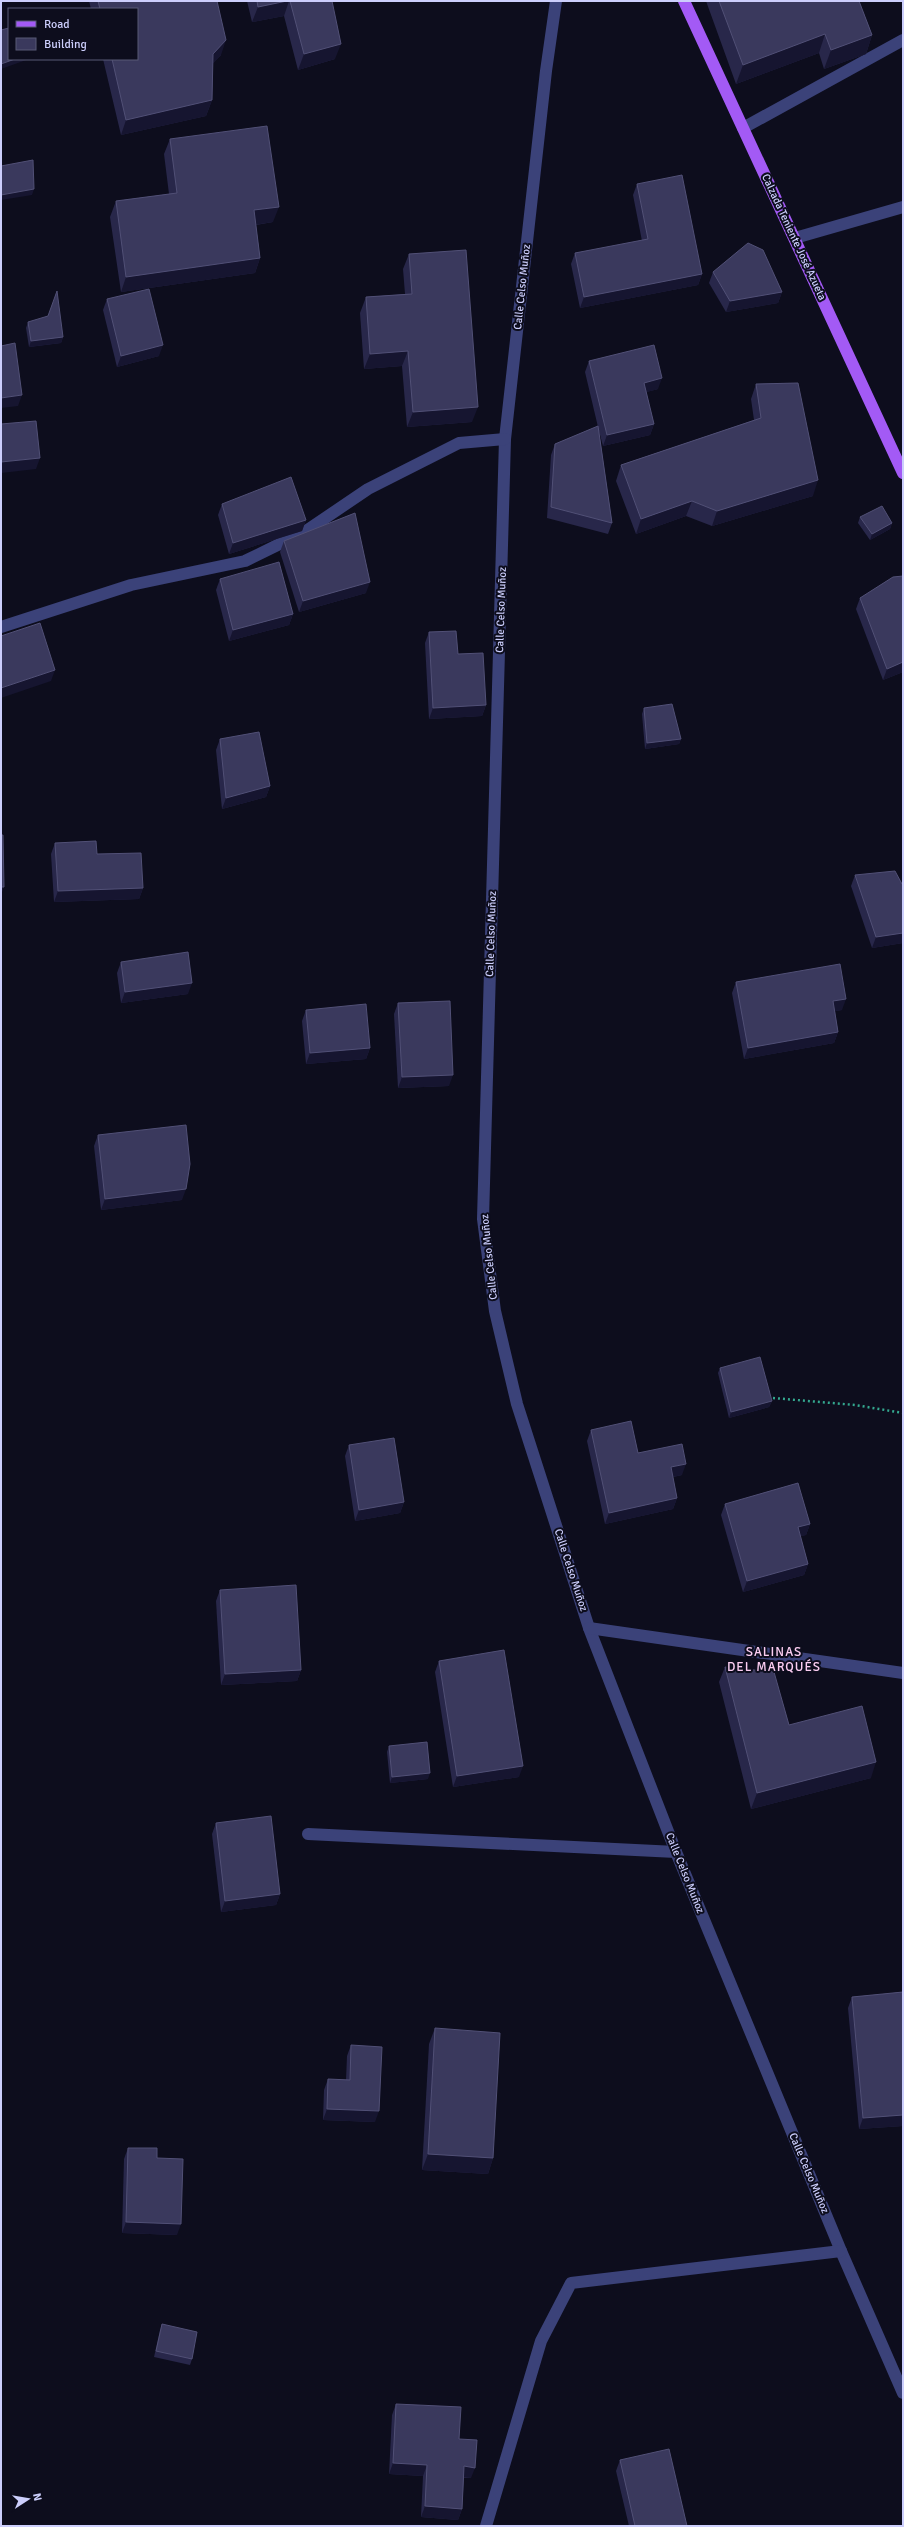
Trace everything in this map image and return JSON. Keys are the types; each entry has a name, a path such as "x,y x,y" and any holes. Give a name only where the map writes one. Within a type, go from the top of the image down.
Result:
{"main road":[{"name":"Calzada Teniente José Azueta","path":"684,1 903,473"}],"street":[{"name":"Calle Celso Muñoz","path":"556,1 546,71 506,439 483,1219 495,1311 517,1404 589,1628 676,1852 841,2251 903,2393"},
{"path":"743,128 903,40"},
{"path":"795,238 903,207"},
{"path":"1,627 131,585 245,561 306,531 368,489 459,443 506,439"},
{"path":"589,1628 903,1673"},
{"path":"308,1834 676,1852"},
{"path":"486,2526 541,2341 571,2283 841,2251"}],"path":[{"path":"773,1398 903,1413"}],"building":[{"path":"98,1 217,1 226,40 213,54 212,100 126,120 112,60 138,60 138,8 100,8"},
{"path":"257,1 287,1 258,7"},
{"path":"290,1 332,1 341,44 304,54"},
{"path":"719,1 859,1 872,35 831,50 825,34 743,65"},
{"path":"8,28 8,60 12,60 1,64 1,30"},
{"path":"267,126 279,207 254,210 260,258 126,277 116,201 177,193 170,139"},
{"path":"33,160 34,189 1,195 1,166"},
{"path":"682,175 702,274 584,297 575,253 648,239 637,184"},
{"path":"748,243 763,250 782,292 730,301 713,272"},
{"path":"466,250 478,407 413,412 408,351 370,354 366,297 412,294 409,254"},
{"path":"149,289 163,345 121,356 107,299"},
{"path":"57,291 63,337 31,341 28,322 48,316"},
{"path":"15,343 22,395 1,398 1,346"},
{"path":"654,345 662,378 644,383 654,424 607,435 589,361"},
{"path":"798,383 818,480 717,511 692,501 641,519 621,465 761,418 756,384"},
{"path":"36,421 40,458 1,462 1,424"},
{"path":"598,426 612,523 551,507 555,444"},
{"path":"291,477 306,520 233,543 222,504"},
{"path":"882,506 892,523 872,534 860,517"},
{"path":"355,513 370,582 303,601 284,541"},
{"path":"279,562 293,614 233,630 220,579"},
{"path":"903,576 903,662 887,669 860,598 893,577"},
{"path":"40,623 55,670 1,688 1,636"},
{"path":"456,631 458,654 483,653 486,705 433,708 429,632"},
{"path":"672,704 681,739 647,743 644,708"},
{"path":"259,732 270,786 226,798 220,739"},
{"path":"1,835 3,835 4,887 1,887"},
{"path":"96,841 97,854 141,853 143,888 58,891 55,843"},
{"path":"895,871 903,884 903,933 876,937 855,875"},
{"path":"188,952 192,983 125,992 121,962"},
{"path":"840,964 846,999 833,1001 838,1032 748,1048 736,982"},
{"path":"450,1001 453,1075 402,1077 398,1003"},
{"path":"366,1004 370,1048 310,1053 306,1010"},
{"path":"186,1125 190,1164 186,1189 105,1199 98,1135"},
{"path":"760,1357 772,1401 731,1412 720,1368"},
{"path":"631,1421 638,1453 682,1444 686,1464 671,1467 677,1498 609,1513 591,1430"},
{"path":"394,1438 404,1502 359,1510 349,1445"},
{"path":"798,1483 810,1524 798,1527 808,1564 747,1581 725,1504"},
{"path":"296,1585 301,1670 225,1674 220,1590"},
{"path":"504,1650 523,1766 457,1776 439,1661"},
{"path":"725,1667 774,1672 789,1725 862,1706 876,1762 757,1793"},
{"path":"427,1742 430,1773 392,1777 389,1746"},
{"path":"271,1816 280,1894 225,1901 216,1823"},
{"path":"903,1992 903,2115 863,2118 852,1997"},
{"path":"435,2028 500,2033 493,2158 428,2154"},
{"path":"351,2045 382,2047 379,2111 327,2109 328,2079 350,2080"},
{"path":"128,2148 157,2148 157,2158 183,2159 181,2224 126,2222"},
{"path":"162,2324 197,2332 192,2359 156,2351"},
{"path":"396,2404 461,2407 459,2439 477,2440 475,2468 464,2466 462,2509 425,2506 427,2465 393,2463"},
{"path":"669,2449 687,2526 635,2526 620,2460"}],"district":[{"name":"SALINAS DEL MARQUÉS","path":"774,1660"}]}
